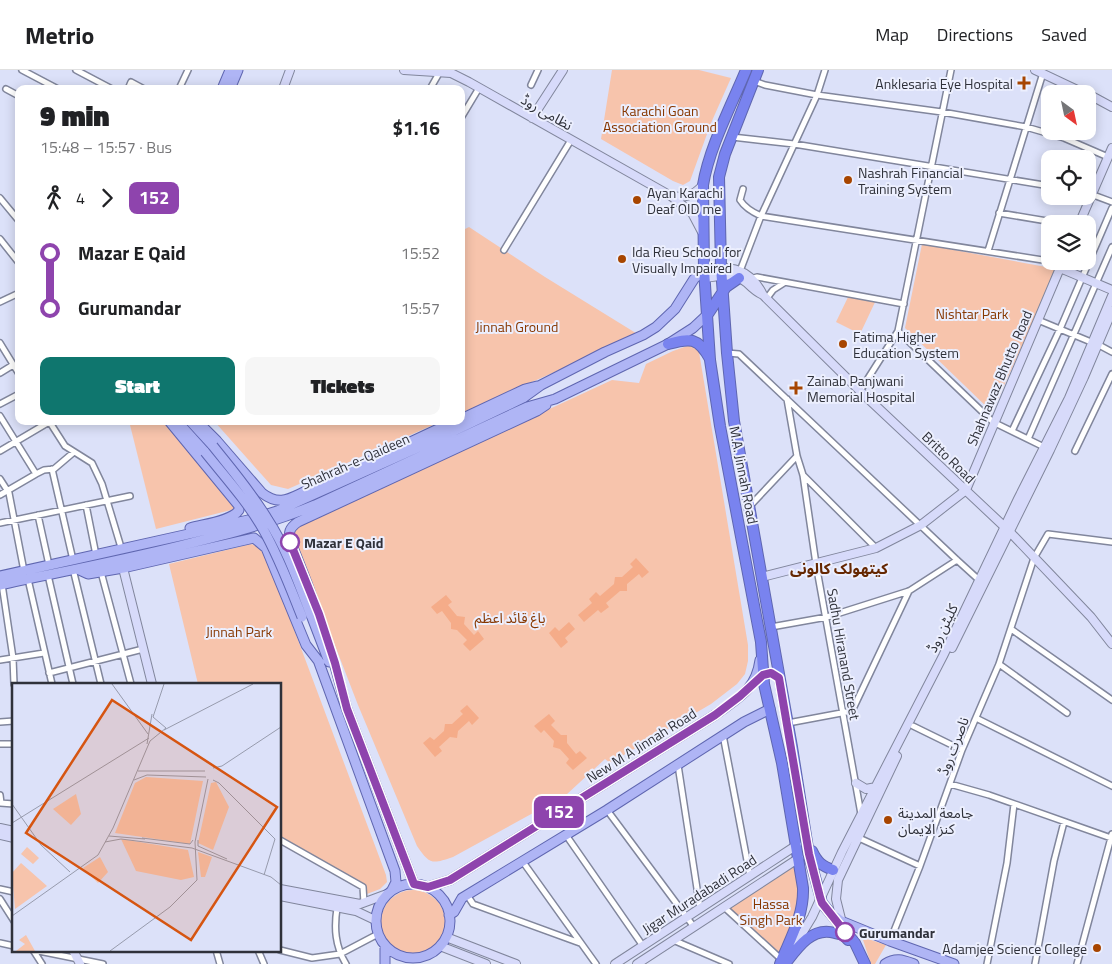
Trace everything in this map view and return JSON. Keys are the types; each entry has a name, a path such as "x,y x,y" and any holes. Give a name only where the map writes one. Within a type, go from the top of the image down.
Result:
{"highway":[{"name":"M.A. Jinnah Road","path":"746,70 710,159 703,185 705,274 710,360 720,426 762,645 770,675 787,723 806,838 817,886 822,903 855,942 860,960"},
{"name":"M.A. Jinnah Road","path":"758,70 725,154 719,178 723,291 734,421 770,627 770,709 779,747 804,888 804,901 798,923 782,963"},
{"path":"708,314 730,283 744,277"},
{"path":"668,344 690,340 696,341 703,346 710,360"},
{"path":"806,838 816,860 822,866 833,870"},
{"path":"782,963 807,938 828,931 843,935 860,960"}],"main road":[{"path":"224,85 230,70"},
{"path":"232,85 238,70"},
{"name":"Shahrah-e-Qaideen","path":"74,566 96,555 232,524 277,511 427,444 523,398 541,385 605,352 644,335 674,310 694,278 705,274"},
{"name":"Shahrah-e-Qaideen","path":"1,582 49,570 131,558 279,520 527,407 555,399 668,344 693,328 708,314"},
{"path":"465,417 525,389 541,385"},
{"path":"523,398 527,407"},
{"path":"347,709 319,614 290,542 290,529 298,522 537,411 555,399"},
{"path":"96,555 120,544 229,518 236,515 239,510 234,500 172,425"},
{"path":"182,425 209,449"},
{"path":"193,425 263,528 282,566 347,709 414,884"},
{"path":"201,425 262,493 271,500 278,501 308,490 446,425"},
{"path":"74,566 88,574 101,572 254,538 266,548 306,645 320,663"},
{"path":"306,616 320,663 396,870 396,882 378,906 375,920 378,934 390,950 402,957 417,958 424,956"},
{"name":"New M A Jinnah Road","path":"428,887 450,880 728,706 753,683 759,667 762,645"},
{"path":"753,683 770,675"},
{"path":"450,915 454,912 462,898 607,810 753,716 770,709"},
{"path":"390,892 399,886 414,884 428,887 442,898 450,915 450,926 440,946 411,964"},
{"path":"829,912 841,921 890,942 954,964"},
{"path":"385,945 387,964"},
{"path":"387,964 394,958 398,960 399,964"},
{"path":"885,964 897,959 914,964"}],"street":[{"path":"22,70 50,85"},
{"path":"76,70 104,85"},
{"path":"181,85 188,70"},
{"path":"284,85 290,70"},
{"name":"نظامی روڈ","path":"404,70 451,72 671,196 692,213 704,237"},
{"path":"531,85 538,70"},
{"path":"532,118 563,70"},
{"path":"826,70 817,94 761,216 744,277 757,277 904,304"},
{"path":"860,391 898,331 951,70"},
{"path":"988,251 1026,126 1039,72 1067,85"},
{"path":"432,85 438,75"},
{"path":"754,81 765,85 817,94 1026,126 1064,138 1108,157"},
{"path":"465,111 479,88"},
{"path":"6,89 15,94"},
{"path":"1096,99 1112,107"},
{"path":"732,136 794,144 1041,184"},
{"path":"504,250 571,140"},
{"path":"1096,181 1112,148"},
{"path":"671,196 686,198 696,193 703,185"},
{"path":"743,189 740,200 750,211 761,216 1041,260"},
{"path":"1096,195 1112,202"},
{"path":"0,198 15,216"},
{"path":"1012,431 1060,329 1112,208"},
{"path":"999,214 1041,220"},
{"path":"0,239 15,258"},
{"path":"1028,439 1112,247"},
{"name":"Shahnawaz Bhutto Road","path":"966,490 993,422 1059,270"},
{"path":"1071,270 1082,277 1112,290"},
{"name":"Britto Road","path":"705,274 722,271 744,277 756,292 765,296 860,391 1007,529 1111,640"},
{"path":"765,296 784,283"},
{"path":"0,302 15,295"},
{"name":"کلیٹن روڈ","path":"845,932 836,899 838,880 859,838 864,818 876,787 980,580 1073,402 1112,296"},
{"name":"کلیٹن روڈ","path":"782,963 812,917 833,870 864,818 913,726 1007,529 1044,446 1069,398 1094,343 1112,311"},
{"path":"1038,320 1112,352"},
{"path":"898,331 993,422 1044,446"},
{"path":"1,346 15,368"},
{"path":"727,353 739,354 980,580"},
{"path":"0,373 13,365"},
{"path":"1075,451 1112,374"},
{"path":"0,404 15,396"},
{"name":"Sadhu Hiranand Street","path":"787,399 797,456 803,475 816,564 827,617 842,713 864,818"},
{"path":"0,416 36,474"},
{"path":"0,451 44,425"},
{"path":"51,425 65,446 92,463 102,484 120,544"},
{"path":"0,495 44,470 54,469 74,452"},
{"path":"748,507 797,456"},
{"path":"52,469 101,683"},
{"path":"803,475 876,548"},
{"path":"0,479 8,491 52,683"},
{"path":"762,577 876,548 921,525 966,490"},
{"path":"0,523 130,496"},
{"path":"86,505 96,555"},
{"path":"38,515 73,683"},
{"name":"ناصرت روڈ","path":"890,942 962,750 998,664 1034,558 1048,534 1112,542"},
{"path":"770,627 827,617 910,591 957,560"},
{"path":"123,568 152,683"},
{"path":"101,572 131,683"},
{"path":"1,582 13,658 14,683"},
{"path":"787,723 852,711 910,591"},
{"path":"1011,629 1112,700"},
{"path":"49,673 143,649"},
{"path":"0,660 44,653"},
{"path":"998,664 1067,713"},
{"path":"976,718 1112,786"},
{"path":"913,726 962,750"},
{"path":"723,735 750,876"},
{"path":"678,765 700,908"},
{"path":"856,783 866,788 876,787"},
{"path":"950,784 1112,836 1077,964"},
{"path":"0,796 0,803"},
{"path":"987,964 1007,864 1014,804"},
{"path":"607,810 694,927"},
{"path":"1035,964 1054,861 1064,822"},
{"path":"566,835 643,946"},
{"path":"859,838 920,866"},
{"path":"281,841 363,886 364,903"},
{"name":"Jigar Muradabadi Road","path":"615,964 797,845"},
{"name":"Jigar Muradabadi Road","path":"636,964 799,858"},
{"path":"523,862 596,964"},
{"path":"281,889 352,903 364,903 390,892"},
{"path":"467,895 473,904 581,943"},
{"path":"281,896 356,911 375,920"},
{"path":"0,900 12,918"},
{"path":"724,907 782,963"},
{"path":"338,908 335,931 340,954 346,964"},
{"path":"281,950 312,958 340,954 378,934"},
{"path":"446,937 516,964"},
{"path":"673,940 730,964"},
{"path":"440,946 486,964"},
{"path":"34,952 42,964"},
{"path":"41,952 78,961 103,964"},
{"path":"259,952 264,964"},
{"path":"312,958 315,964"}],"green space":[{"name":"Karachi Goan Association Ground","path":"612,70 699,70 731,78 711,123 690,181 683,185 673,181 601,139"},
{"name":"Jinnah Ground","path":"469,227 639,335 465,411 465,229"},
{"name":"Nishtar Park","path":"922,244 1041,266 1041,270 1057,270 992,412 905,328"},
{"path":"850,293 877,298 860,334 836,322"},
{"name":"باغ قائد اعظم","path":"690,345 698,349 699,352 748,645 748,661 745,674 737,684 711,704 610,763 605,759 566,795 453,857 436,862 429,860 417,846 358,705 293,537 294,530 298,526 612,380 639,383 646,364"},
{"path":"130,425 166,425 233,502 235,509 156,529"},
{"path":"218,425 433,425 288,489 271,485"},
{"name":"Jinnah Park","path":"251,544 262,549 268,560 386,875 387,882 380,889 367,894 366,887 281,838 281,683 198,683 169,564"},
{"name":"Hassa Singh Park","path":"799,858 803,888 782,960 725,908"},
{"path":"407,890 419,890 436,899 443,910 445,922 443,934 436,945 419,954 407,954 395,949 386,940 381,928 381,916 386,904 395,895"},
{"path":"862,937 886,945 875,964 871,964"}],"shaded area":[{"path":"636,558 649,572 642,578 639,574 627,584 627,591 620,591 606,603 609,607 601,613 598,610 584,622 578,615 592,603 589,599 596,592 600,596 614,584 615,577 622,577 633,567 630,564"},
{"path":"446,595 452,602 448,605 457,616 465,617 464,624 474,635 478,631 484,639 470,651 463,644 467,640 457,630 451,629 451,623 442,611 437,614 431,607"},
{"path":"569,622 575,629 565,638 568,642 561,648 549,633 555,627 559,631"},
{"path":"467,705 479,718 472,725 469,721 458,731 457,738 450,737 439,747 442,751 435,757 423,743 430,737 434,740 444,731 445,724 452,724 463,714 460,711"},
{"path":"549,714 555,721 551,725 561,735 567,735 567,743 576,754 580,751 587,758 573,770 566,763 569,759 560,749 553,747 554,741 544,730 541,733 534,726"}],"bus line":[{"name":"152","path":"290,542 319,614 347,709 414,884 428,887 450,880 715,715 750,688 763,675 771,673 779,678 809,854 820,897 822,903 845,932"}],"place":[{"name":"Anklesaria Eye Hospital","path":"1024,83"},
{"name":"Nashrah Financial Training System","path":"848,180"},
{"name":"Ayan Karachi Deaf OID me","path":"637,200"},
{"name":"Ida Rieu School for Visually Impaired","path":"622,259"},
{"name":"Fatima Higher Education System","path":"843,344"},
{"name":"Zainab Panjwani Memorial Hospital","path":"796,388"},
{"name":"Mazar E Qaid","path":"290,542"},
{"name":"جامعة المدينة كنز الايمان","path":"888,820"},
{"name":"Gurumandar","path":"845,932"},
{"name":"Adamjee Science College","path":"1097,948"}],"district":[{"name":"کیتھولک کالونی","path":"839,568"}]}
